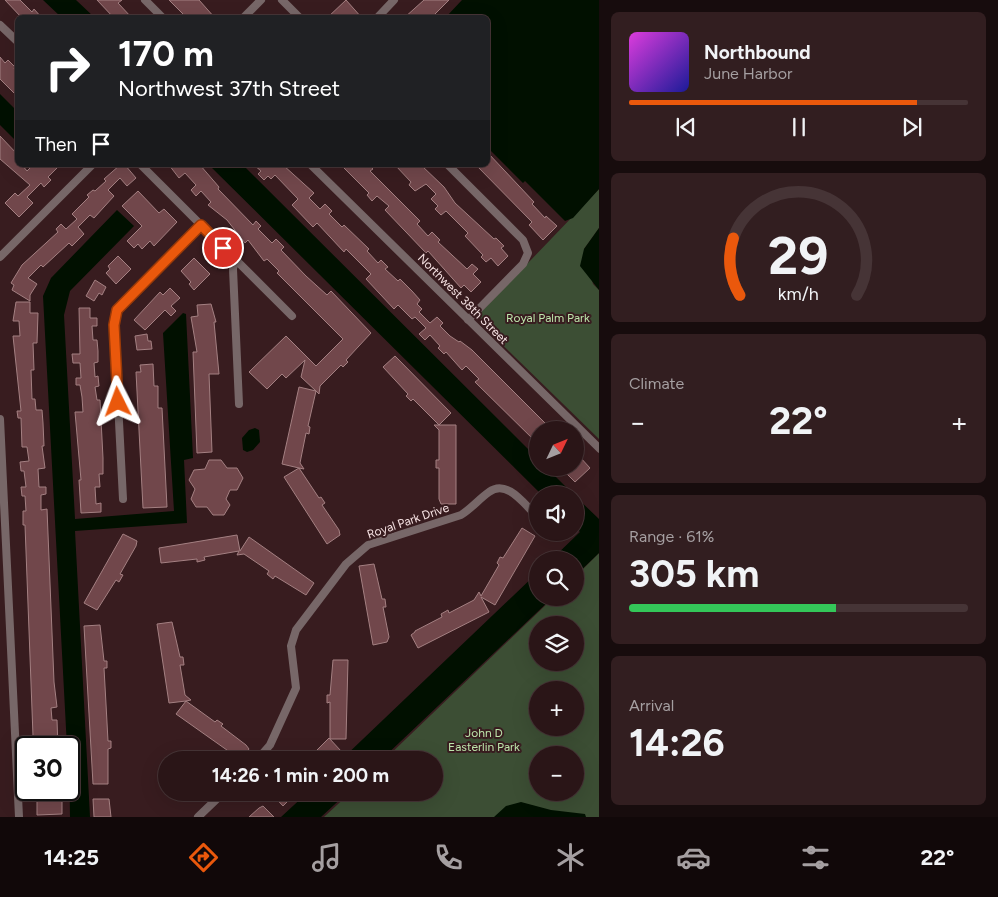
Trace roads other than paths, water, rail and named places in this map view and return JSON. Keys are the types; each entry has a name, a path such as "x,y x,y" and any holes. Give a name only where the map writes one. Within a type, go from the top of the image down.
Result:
{"street":[{"path":"146,0 160,15"},
{"path":"246,15 261,0"},
{"path":"282,0 297,15"},
{"path":"380,15 394,0"},
{"path":"0,25 15,39"},
{"path":"0,257 90,167"},
{"path":"143,167 292,316"},
{"name":"Northwest 38th Street","path":"314,167 599,449"},
{"path":"450,167 523,240 528,253 523,264 468,320"},
{"path":"122,499 114,325 117,310 201,225"},
{"path":"234,260 239,404"},
{"path":"0,419 19,817"},
{"name":"Royal Park Drive","path":"265,751 270,745 296,688 291,646 296,630 335,577 356,554 368,545 387,537 461,514 472,508 488,492 497,489 509,490 529,509"},
{"path":"198,817 215,801"}],"park label":[{"name":"Royal Palm Park","path":"548,318"},
{"name":"John D Easterlin Park","path":"484,740"}]}
